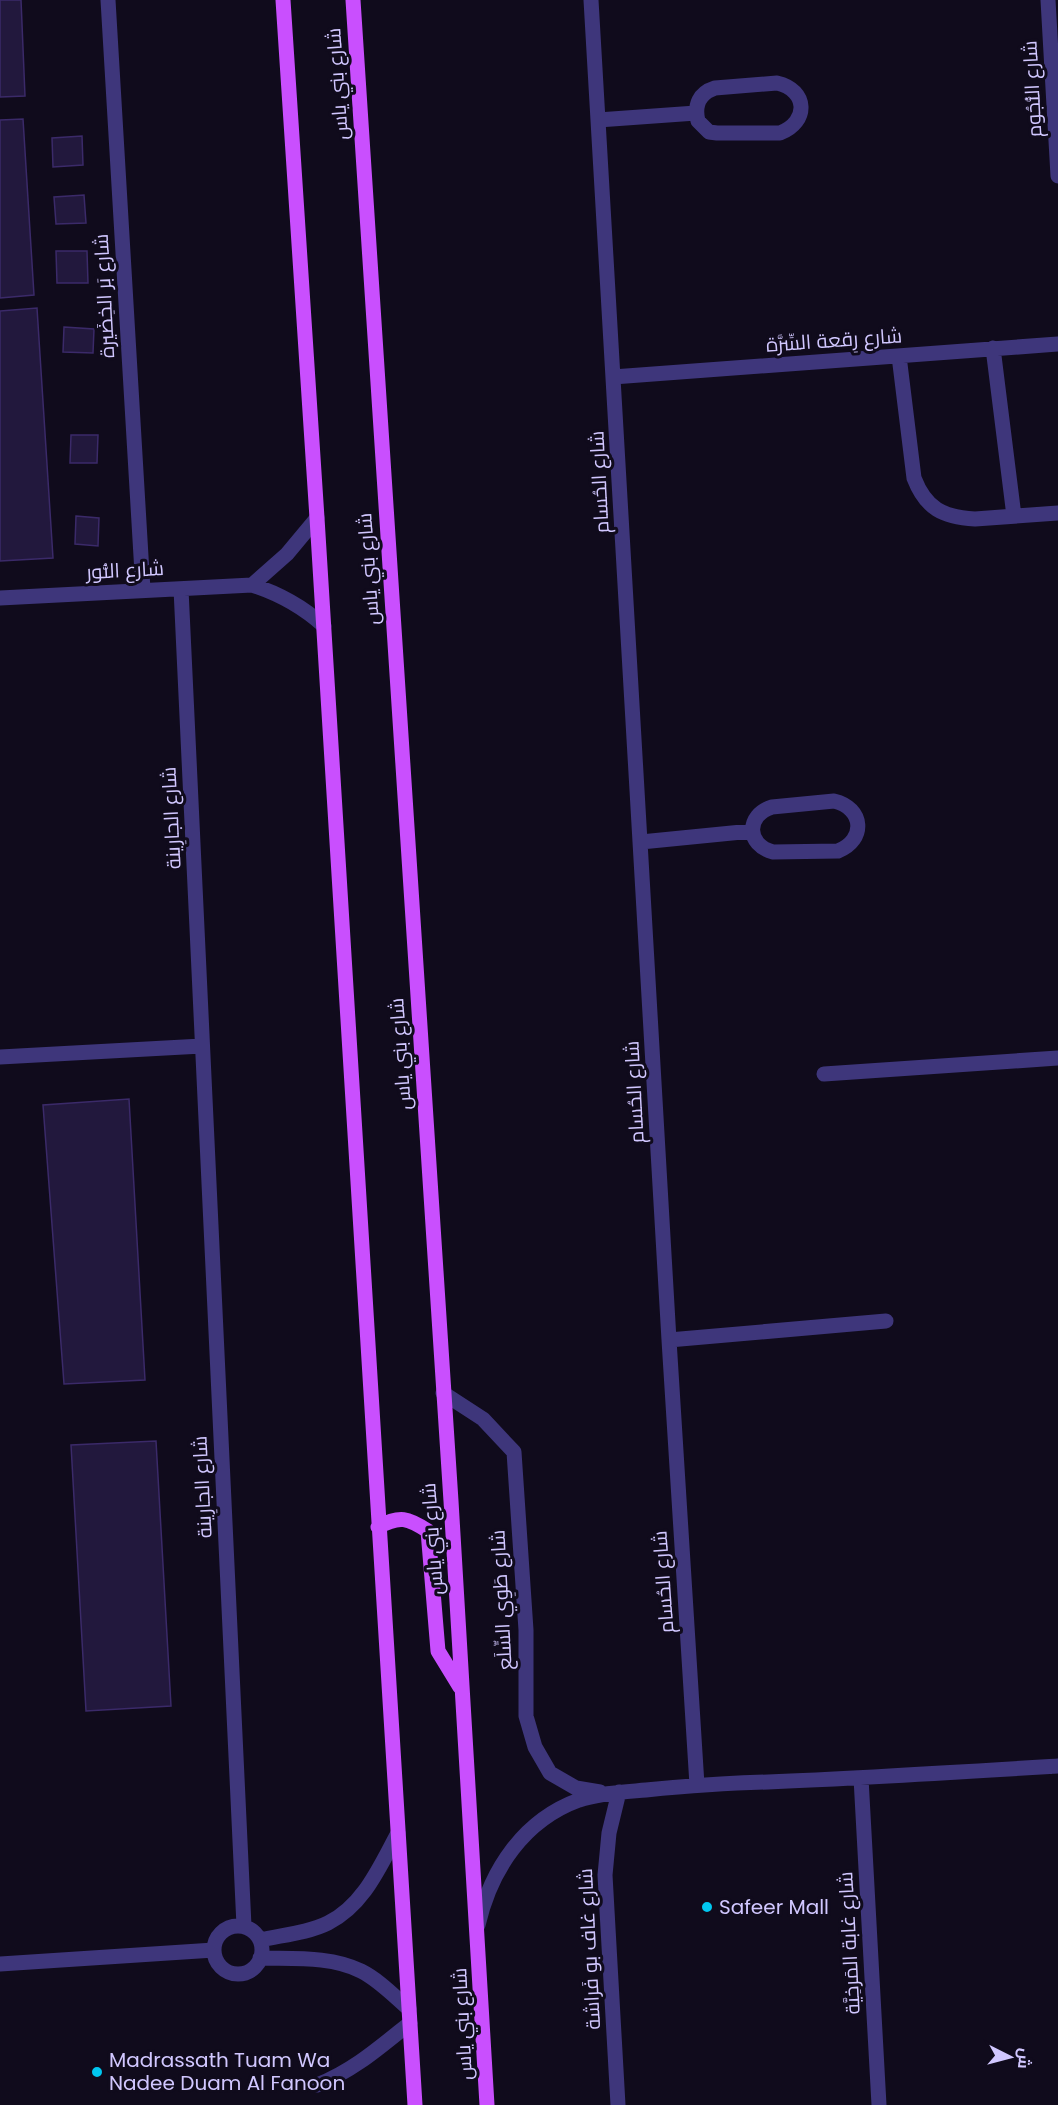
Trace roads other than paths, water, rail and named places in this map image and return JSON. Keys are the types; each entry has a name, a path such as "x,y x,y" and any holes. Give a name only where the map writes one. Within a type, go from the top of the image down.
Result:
{"main road":[{"path":"283,0 416,2105"},
{"name":"شارع بني ياس","path":"353,0 451,1501 487,2105"},
{"path":"378,1527 389,1521 410,1519 428,1531 438,1651 462,1690"}],"street":[{"name":"شارع بَر الخِضَيرة","path":"108,0 143,590"},
{"name":"شارع الحُسام","path":"591,0 697,1785"},
{"name":"شارع النُّجُوم","path":"1048,0 1058,176"},
{"path":"777,83 786,85 795,92 801,108 800,117 795,124 789,130 780,133 709,132 698,121 696,113 700,97 706,91 715,88 777,83"},
{"path":"598,120 696,113"},
{"name":"شارع رِقعة السِّرَّة","path":"613,377 1058,344"},
{"path":"993,348 1014,516"},
{"path":"899,356 914,478 919,491 938,510 950,516 975,519 1058,513"},
{"path":"252,585 287,554 317,518"},
{"name":"شارع النُّور","path":"0,598 252,585 291,601 324,626"},
{"name":"شارع الجارِينة","path":"181,589 244,1926"},
{"path":"834,801 843,803 852,810 857,818 858,827 852,843 838,851 773,852 765,850 755,839 752,831 753,822 764,809 834,801"},
{"path":"641,842 752,831"},
{"path":"0,1057 202,1046"},
{"path":"824,1074 1058,1058"},
{"path":"669,1340 886,1321"},
{"name":"شارع طَوِي السِّلَع","path":"443,1393 483,1419 514,1452 526,1630 526,1716 535,1748 550,1773 576,1788 613,1793"},
{"name":"شارع طَوِي السِّلَع","path":"477,1929 484,1901 495,1875 510,1851 530,1830 553,1813 579,1801 613,1793 697,1785 1058,1766"},
{"name":"شارع غابة المَرخِيَّة","path":"861,1778 879,2105"},
{"name":"شارع غاف بو فَراشة","path":"613,1793 605,1875 618,2105"},
{"path":"260,1940 315,1928 338,1917 365,1892 398,1833"},
{"path":"233,1926 244,1926 253,1931 260,1940 262,1949 260,1958 254,1967 245,1973 234,1974 224,1970 217,1961 214,1950 216,1940 223,1931 233,1926"},
{"path":"0,1965 214,1950"},
{"path":"260,1958 316,1960 346,1965 363,1972 377,1982 410,2016 359,2064 317,2085"}],"place":[{"name":"Safeer Mall","path":"707,1907"},
{"name":"Madrassath Tuam Wa Nadee Duam Al Fanoon","path":"97,2072"}]}
